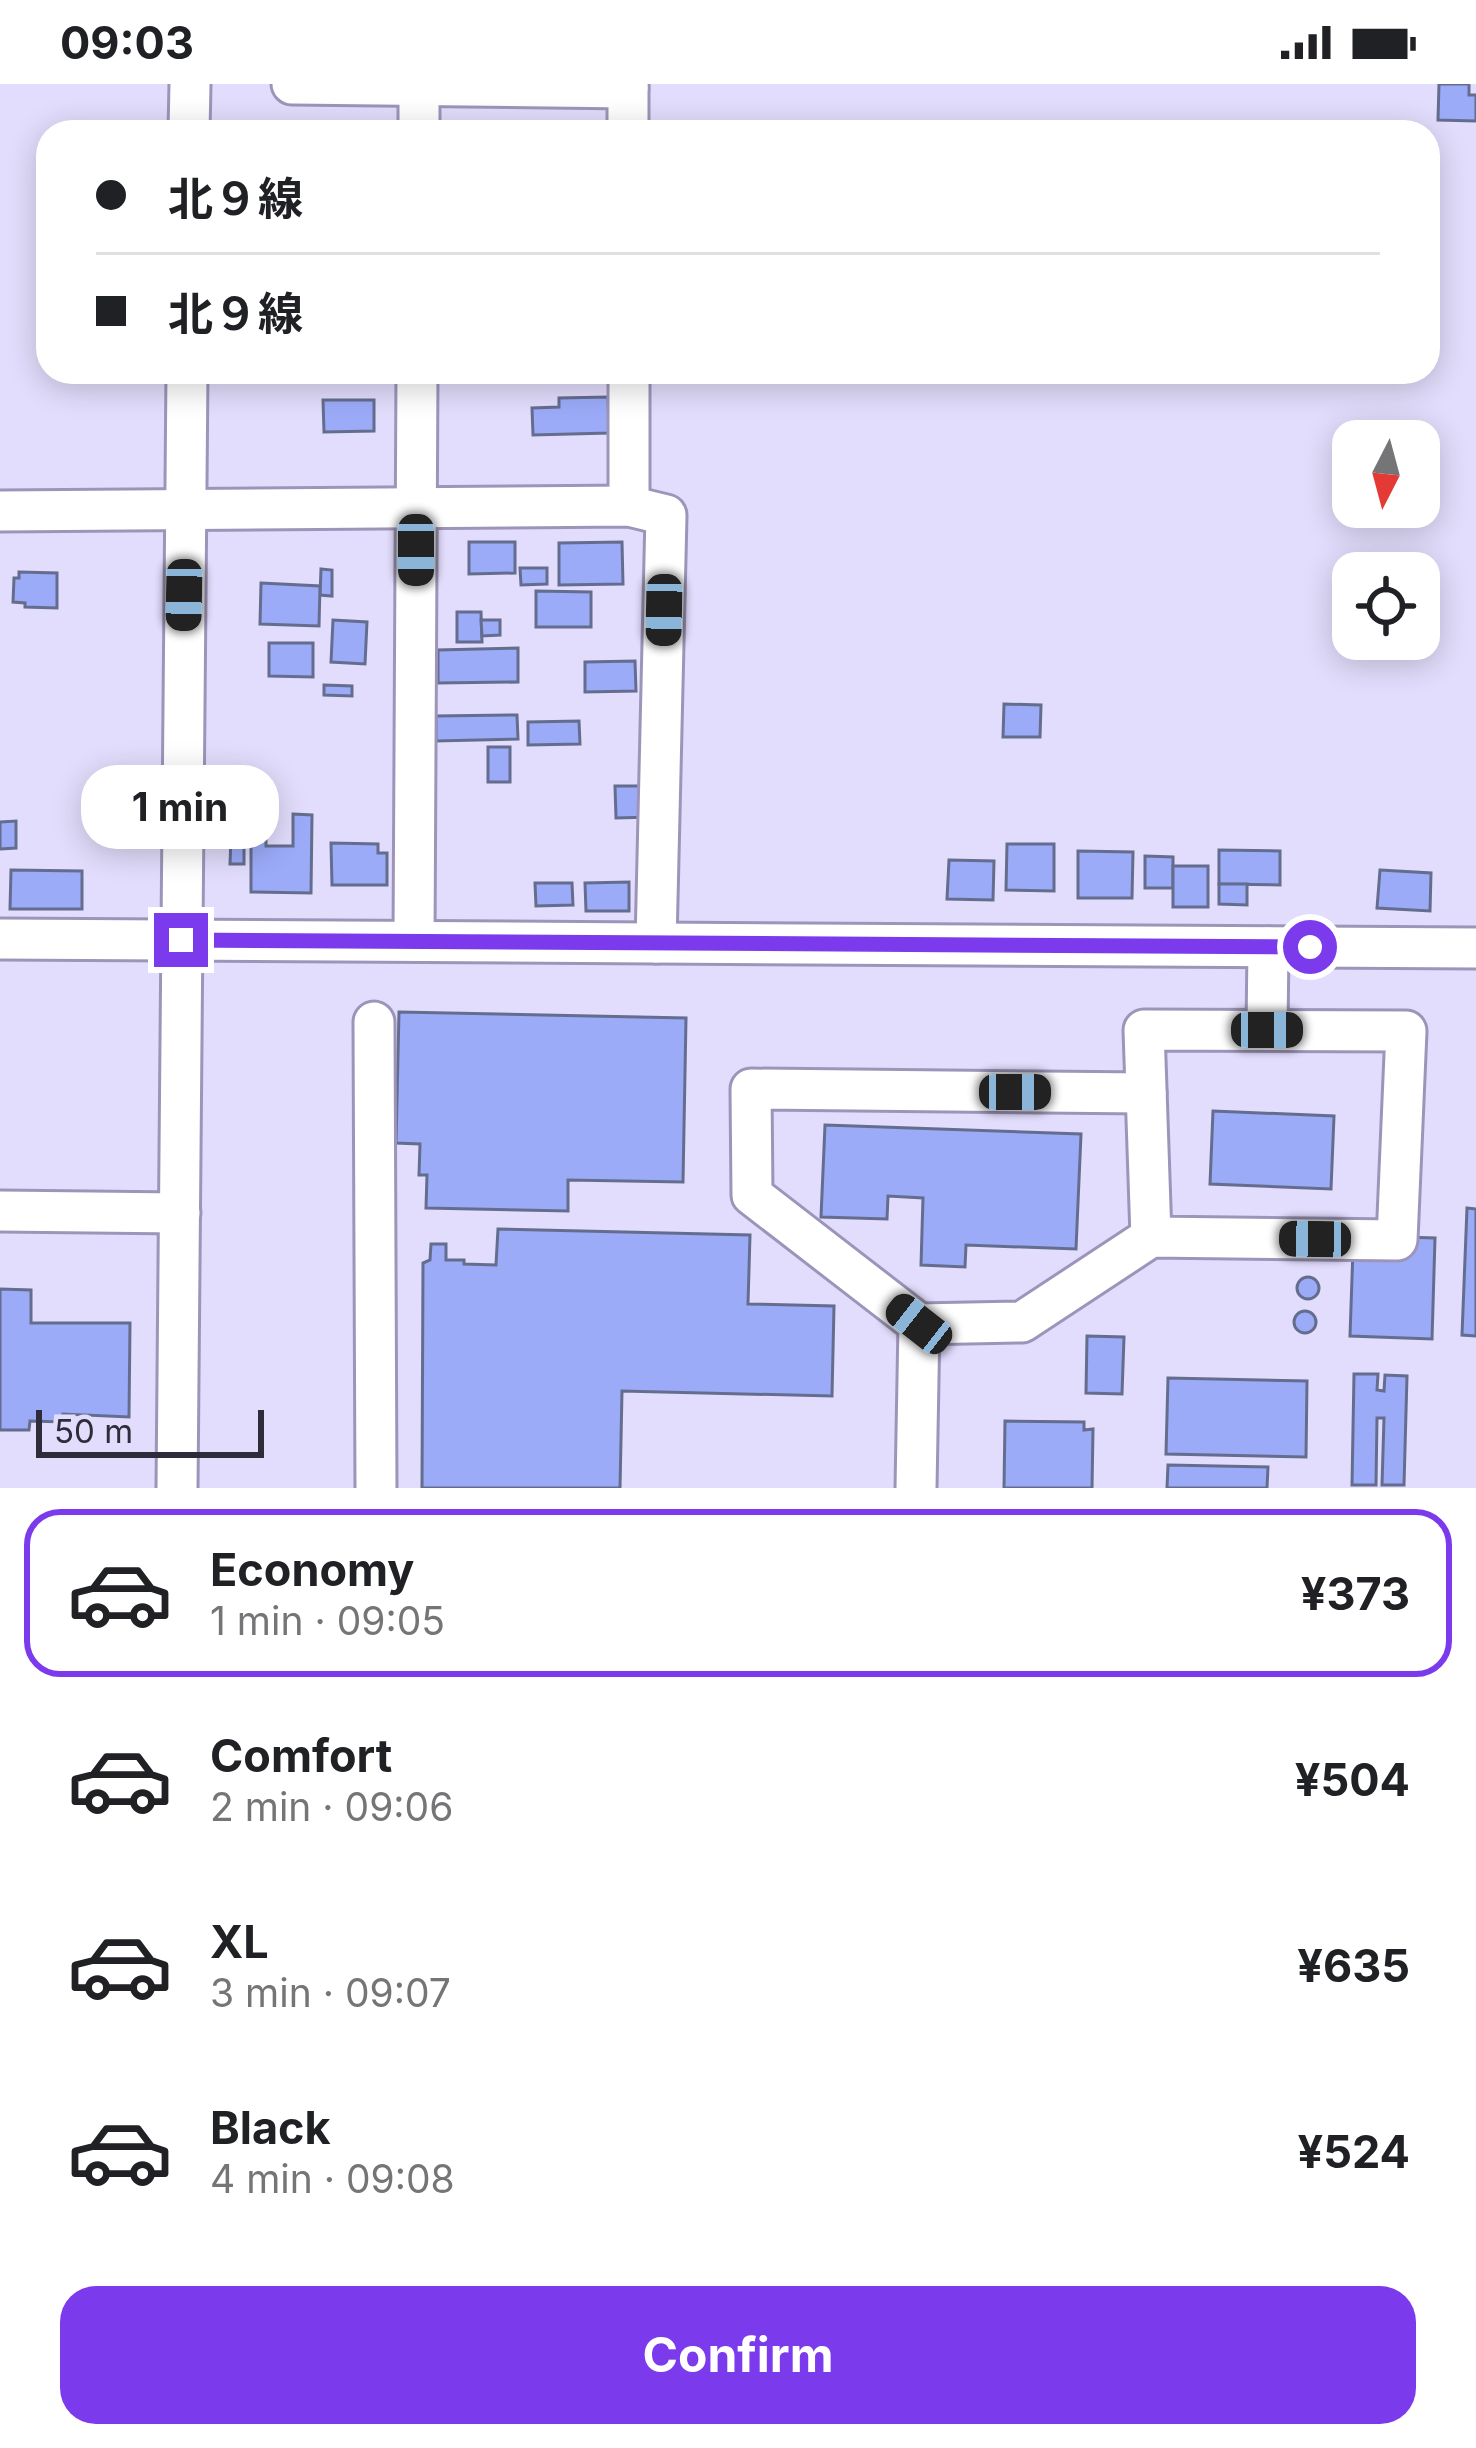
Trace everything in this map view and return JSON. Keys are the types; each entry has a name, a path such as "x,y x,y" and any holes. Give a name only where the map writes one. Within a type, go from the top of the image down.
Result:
{"street":[{"path":"189,120 190,84"},
{"path":"292,84 628,86 628,120"},
{"path":"418,120 419,85"},
{"path":"177,1488 187,384"},
{"path":"414,941 417,384"},
{"path":"628,384 629,506"},
{"path":"0,511 629,506 666,515 656,943"},
{"path":"0,939 1476,948"},
{"path":"1267,1030 1268,947"},
{"path":"374,1022 376,1488"},
{"path":"1146,1094 751,1089 752,1196 919,1324 1022,1322 1151,1237 1397,1240 1406,1031 1144,1030 1151,1237"},
{"path":"0,1211 180,1213"},
{"path":"916,1488 919,1324"}],"building":[{"path":"1439,84 1469,84 1469,95 1476,95 1476,121 1438,120"},
{"path":"608,397 609,433 533,435 532,408 559,407 559,398"},
{"path":"323,400 374,400 374,431 324,432"},
{"path":"469,542 515,542 515,573 469,574"},
{"path":"622,542 623,584 559,585 559,543"},
{"path":"520,568 547,568 547,584 521,585"},
{"path":"321,569 332,570 332,596 320,595"},
{"path":"19,572 57,573 57,608 13,602 14,578 19,578"},
{"path":"261,583 320,586 319,626 260,624"},
{"path":"536,591 591,592 591,627 536,627"},
{"path":"457,612 481,612 482,642 457,642"},
{"path":"333,620 367,622 365,664 331,662"},
{"path":"481,620 500,620 500,635 482,636"},
{"path":"269,643 313,643 313,677 269,676"},
{"path":"518,648 518,682 438,683 438,650"},
{"path":"635,661 636,691 585,692 585,662"},
{"path":"324,685 352,686 352,696 324,695"},
{"path":"1004,704 1041,705 1040,737 1003,737"},
{"path":"517,715 518,739 436,741 436,716"},
{"path":"579,721 580,744 528,745 528,722"},
{"path":"488,747 510,747 510,782 488,782"},
{"path":"615,786 653,786 653,817 616,818"},
{"path":"293,814 312,815 311,893 251,892 251,819 266,819 266,846 293,846"},
{"path":"16,821 16,848 0,849 0,822"},
{"path":"231,838 244,838 244,864 230,864"},
{"path":"331,843 378,844 378,853 387,853 387,885 332,885"},
{"path":"1007,844 1054,844 1054,891 1006,890"},
{"path":"1219,850 1280,851 1280,885 1219,884"},
{"path":"1078,851 1133,852 1132,898 1078,898"},
{"path":"1145,856 1173,857 1173,888 1145,888"},
{"path":"949,860 994,861 993,900 947,899"},
{"path":"1173,866 1208,866 1208,907 1173,907"},
{"path":"11,870 82,871 82,909 10,909"},
{"path":"1380,870 1431,873 1430,911 1377,908"},
{"path":"629,882 629,911 586,911 585,883"},
{"path":"535,883 572,883 573,905 536,906"},
{"path":"1219,884 1247,884 1247,905 1219,904"},
{"path":"399,1012 686,1018 683,1182 568,1180 568,1211 426,1208 427,1175 419,1175 420,1144 396,1143"},
{"path":"1213,1111 1334,1116 1331,1189 1210,1184"},
{"path":"825,1125 1081,1134 1076,1249 966,1245 965,1267 921,1265 923,1198 888,1196 887,1219 821,1217"},
{"path":"1467,1208 1476,1209 1476,1336 1462,1335"},
{"path":"498,1229 750,1235 748,1304 834,1306 832,1396 622,1391 620,1488 422,1488 423,1263 430,1260 431,1244 446,1244 446,1260 496,1265"},
{"path":"1368,1236 1435,1238 1432,1339 1350,1336 1353,1249"},
{"path":"1308,1277 1319,1288 1308,1299 1297,1288"},
{"path":"0,1289 31,1290 31,1323 130,1323 129,1417 63,1414 63,1422 30,1421 29,1430 0,1430"},
{"path":"1305,1311 1316,1322 1305,1333 1294,1322"},
{"path":"1087,1336 1124,1337 1122,1394 1086,1393"},
{"path":"1354,1374 1378,1374 1377,1390 1384,1391 1385,1375 1407,1376 1404,1485 1382,1485 1384,1418 1377,1418 1376,1485 1352,1485"},
{"path":"1168,1378 1307,1381 1306,1457 1166,1454"},
{"path":"1005,1421 1084,1422 1084,1430 1093,1429 1092,1488 1004,1488"},
{"path":"1168,1465 1268,1467 1267,1488 1167,1488"}],"route":[{"path":"181,940 1310,947"}]}
